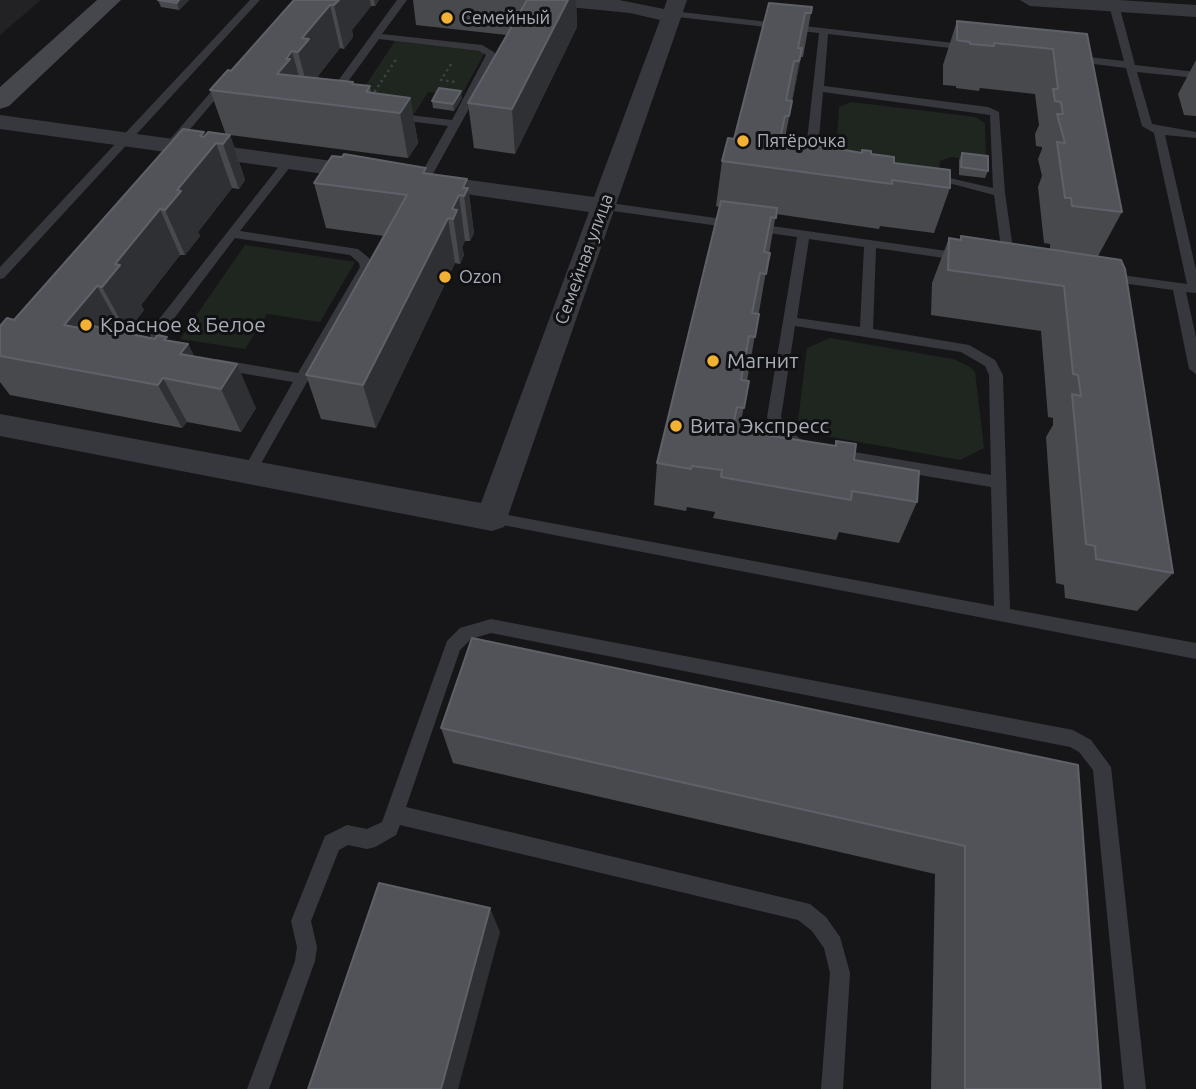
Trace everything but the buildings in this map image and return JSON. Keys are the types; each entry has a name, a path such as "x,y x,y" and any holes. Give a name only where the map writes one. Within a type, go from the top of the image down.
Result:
{"main road":[{"path":"0,101 110,0"}],"street":[{"path":"559,0 673,11"},
{"path":"1030,0 1186,7"},
{"name":"Семейная улица","path":"492,518 673,11"},
{"path":"0,122 126,139 165,150 288,162 603,206"},
{"path":"0,425 492,518"}],"lane":[{"path":"0,275 255,0"},
{"path":"335,107 330,100 402,0"},
{"path":"1114,5 1147,126 1196,135"},
{"path":"673,11 980,48"},
{"path":"824,31 812,150 825,160 838,163"},
{"path":"376,36 482,48 491,54 492,58 423,181"},
{"path":"1062,58 1196,75"},
{"path":"165,150 233,73"},
{"path":"818,88 991,111 997,117 999,192 1009,263"},
{"path":"360,112 454,124"},
{"path":"1088,274 1195,289 1159,130"},
{"path":"288,162 156,332 161,350 170,356 302,379"},
{"path":"913,174 999,192"},
{"path":"603,206 971,258"},
{"path":"232,234 354,252 365,261 366,267 249,472"},
{"path":"804,234 774,417 780,429 794,442 817,452 999,482"},
{"path":"866,333 870,243"},
{"path":"1179,287 1196,369"},
{"path":"790,321 964,348 981,355 990,363 996,375 1002,615"},
{"path":"492,518 1196,651"},
{"path":"258,1089 305,961 307,947 301,921 332,843 347,835 367,839 375,837 389,828 453,646 466,633 491,626 1073,739 1084,746 1102,767 1135,1089"},
{"path":"394,814 803,911 819,924 833,944 840,973 832,1089"}],"path":[{"path":"360,112 410,40"}],"shaded area":[{"path":"0,0 41,0 0,35"},
{"path":"395,41 485,52 461,96 428,92 415,113 352,106"},
{"path":"851,102 976,117 985,123 986,162 951,157 940,161 939,169 836,155 839,107"},
{"path":"245,245 355,262 320,322 267,314 245,349 180,339"},
{"path":"830,338 953,359 970,367 975,372 984,448 960,460 820,435 803,426 798,421 807,348"}],"place":[{"name":"Семейный","path":"447,18"},
{"name":"Пятёрочка","path":"743,141"},
{"name":"Ozon","path":"445,277"},
{"name":"Красное & Белое","path":"86,325"},
{"name":"Магнит","path":"713,361"},
{"name":"Вита Экспресс","path":"676,426"}]}
